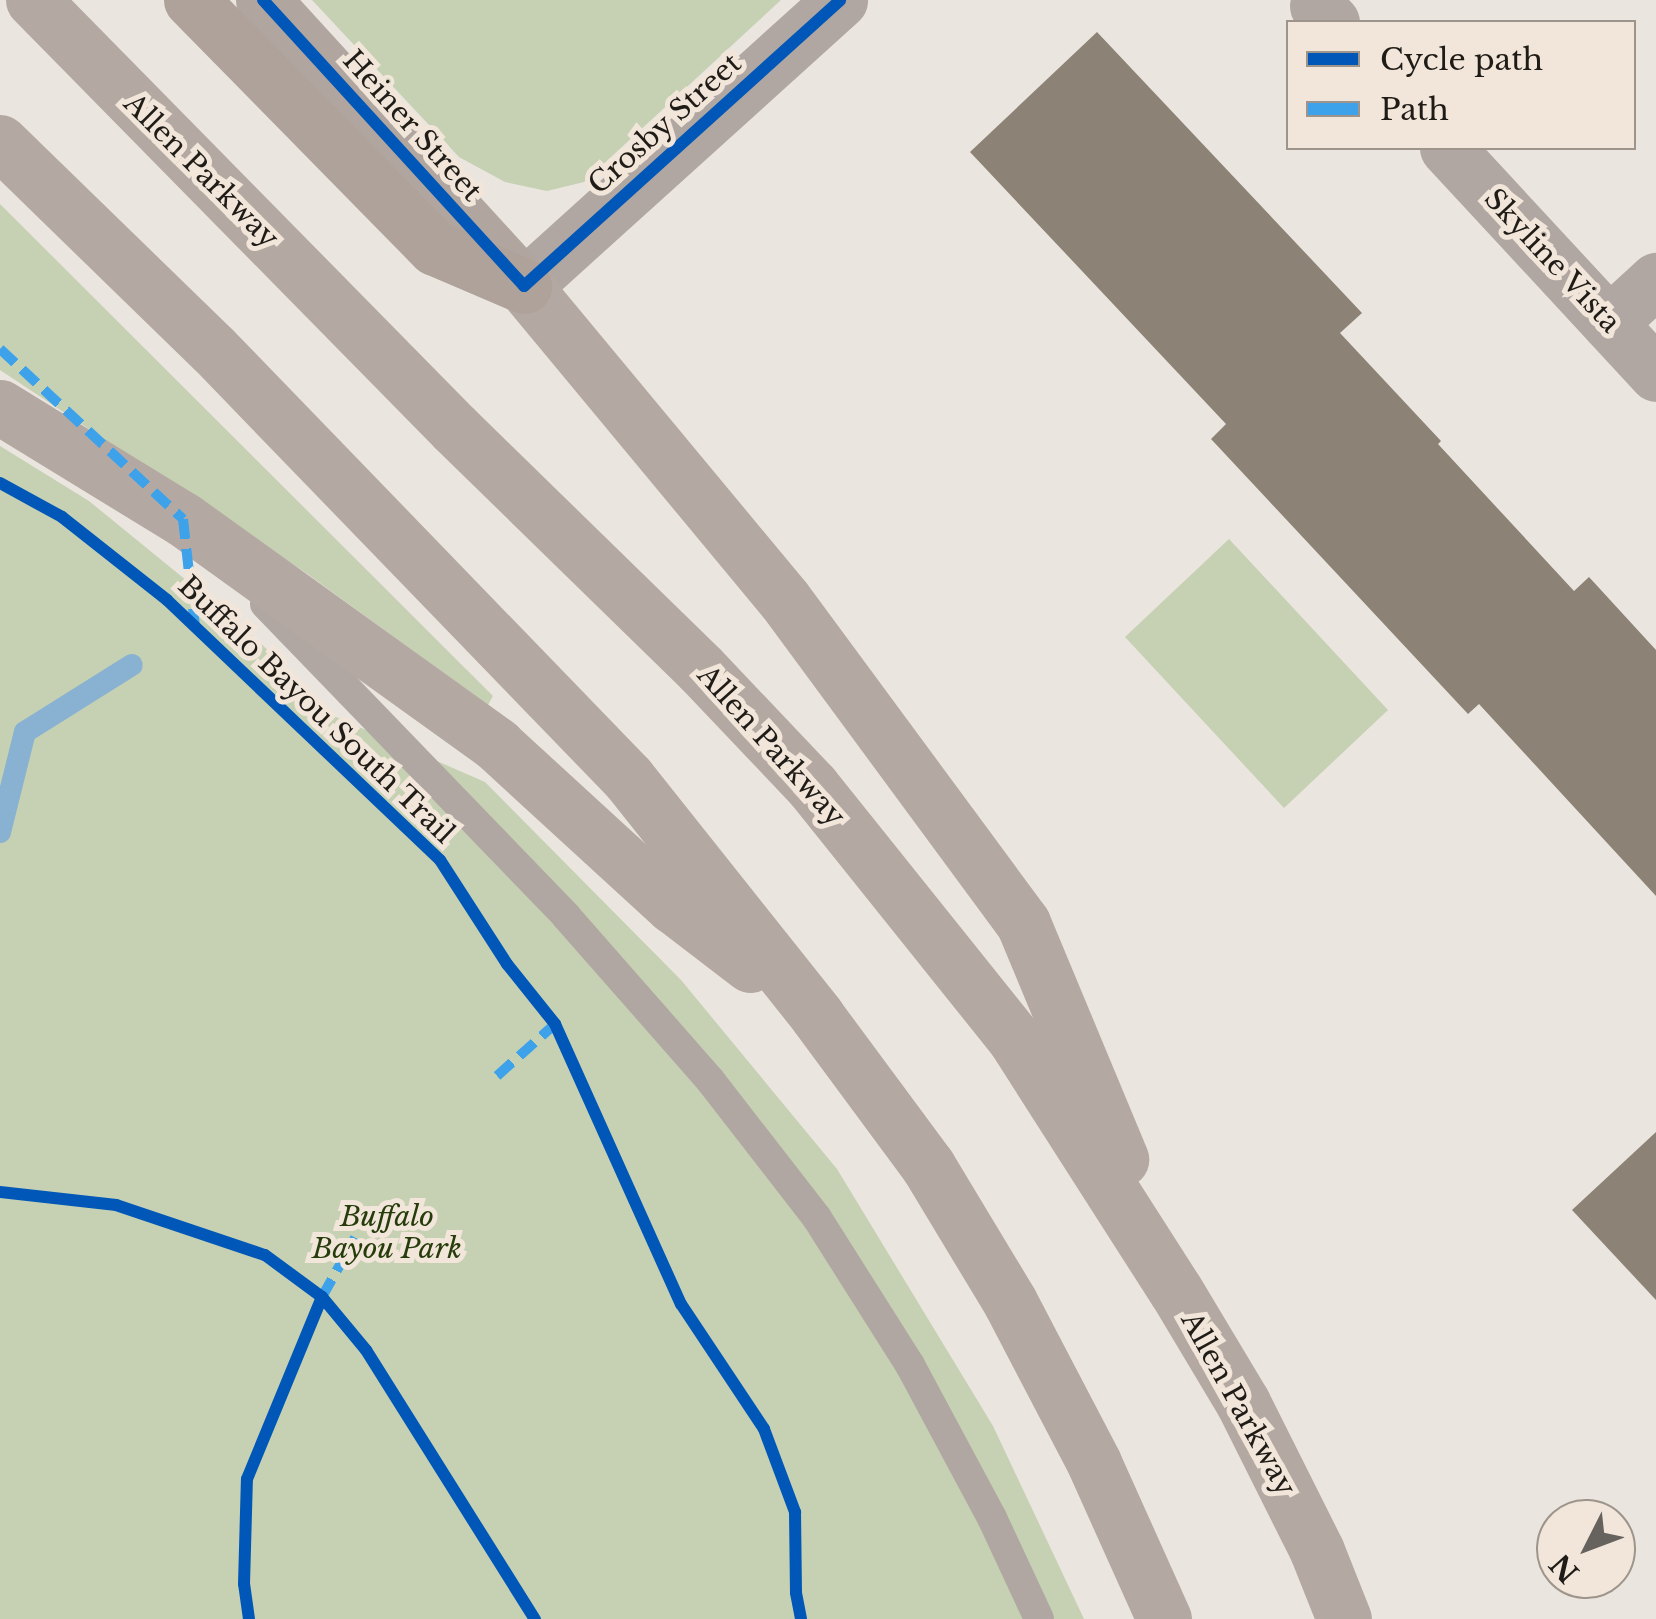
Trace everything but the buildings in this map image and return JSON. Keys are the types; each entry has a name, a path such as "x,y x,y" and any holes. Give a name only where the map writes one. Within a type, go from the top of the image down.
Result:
{"highway":[{"path":"191,0 436,248 524,286"}],"main road":[{"name":"Allen Parkway","path":"32,0 454,428 700,668 812,786 1014,1038 1176,1291 1243,1403 1317,1551 1344,1619"},
{"path":"0,142 214,350 628,778 817,1016 928,1166 1010,1302 1094,1463 1164,1619"},
{"path":"524,286 784,600 1023,923 1176,1291"},
{"path":"0,407 183,519 496,745 673,906 817,1016"}],"street":[{"name":"Heiner Street","path":"263,0 524,286"},
{"name":"Crosby Street","path":"524,286 840,0"},
{"name":"Skyline Vista","path":"1449,150 1656,374"},
{"path":"1609,324 1656,280"}],"lane":[{"path":"183,519 566,916 710,1080 818,1218 910,1366 992,1518 1038,1619"}],"green space":[{"path":"312,0 781,0 584,182 547,191 505,182 459,157"},
{"path":"0,204 493,696 488,705 306,573 0,370"},
{"name":"Buffalo Bayou Park","path":"0,446 89,501 246,629 336,717 485,782 681,980 837,1169 993,1426 1084,1619 0,1619"},
{"path":"1229,539 1388,710 1284,808 1125,637"}],"waterway":[{"path":"0,832 25,732 132,665"}],"marked path":[{"path":"0,349 183,519 195,626"},
{"path":"497,1076 555,1024"},
{"path":"322,1297 355,1238"}],"cycle path":[{"path":"263,0 524,286 840,0"},
{"name":"Buffalo Bayou South Trail","path":"0,483 62,517 167,600 440,860 507,964 555,1024 681,1304 764,1429 795,1512 796,1593 801,1619"},
{"path":"0,1192 116,1205 265,1255 322,1297 366,1350 535,1619"},
{"path":"249,1619 244,1584 247,1479 322,1297"}]}
